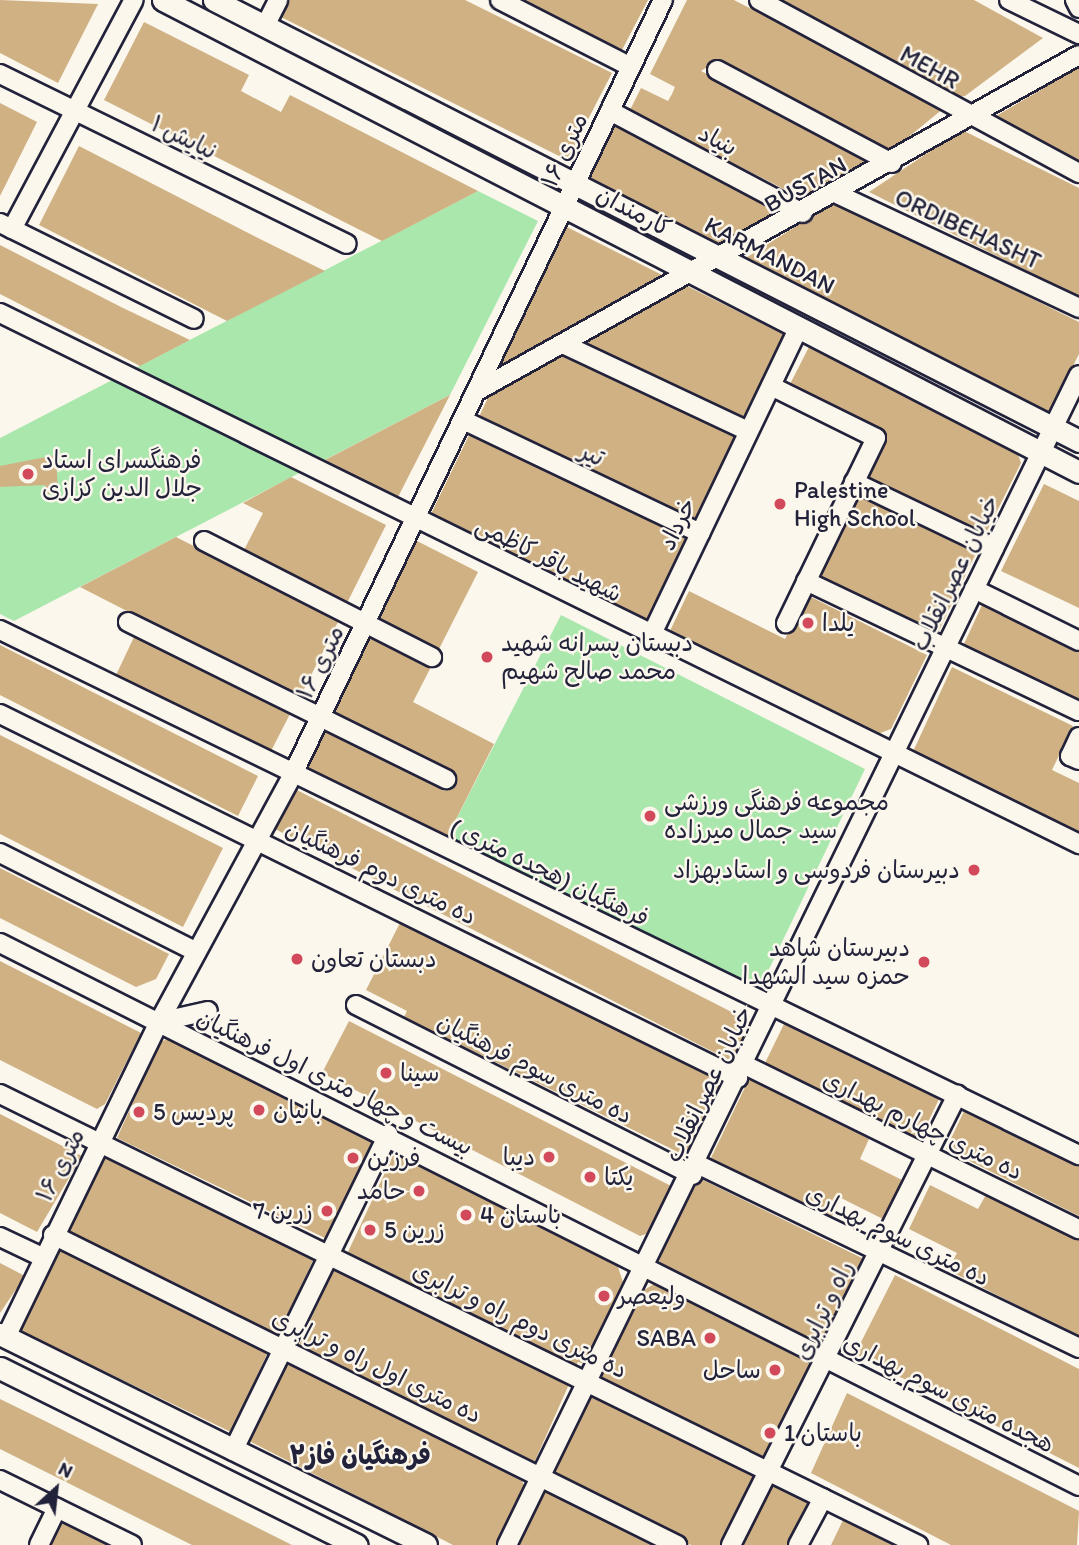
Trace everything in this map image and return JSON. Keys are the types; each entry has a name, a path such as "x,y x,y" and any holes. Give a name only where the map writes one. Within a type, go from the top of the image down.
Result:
{"main road":[{"name":"کارمندان","path":"163,0 570,195 695,273 1079,472"},
{"name":"KARMANDAN","path":"214,0 570,195 720,259 1079,441"},
{"path":"3,1335 426,1545"},
{"path":"0,1368 356,1545"}],"street":[{"path":"135,0 75,111 6,226 194,319"},
{"path":"265,26 278,0"},
{"path":"500,0 631,66"},
{"name":"۱۶ متری","path":"3,1335 159,1022 292,776 663,0"},
{"name":"MEHR","path":"759,0 970,117 1079,173"},
{"path":"1009,0 1079,33"},
{"path":"1074,0 1079,8"},
{"name":"BUSTAN","path":"477,391 803,213 1079,54"},
{"path":"717,71 892,163"},
{"name":"نیایش ۱","path":"0,74 348,244"},
{"name":"بنیاد","path":"610,111 803,213"},
{"name":"ORDIBEHASHT","path":"836,194 1079,308"},
{"name":"شهید باقر کاظمی","path":"0,313 415,518 650,638 892,757 1079,844"},
{"name":"خرداد","path":"650,638 799,327"},
{"path":"563,344 748,431"},
{"name":"خیابان عصرانقلاب","path":"507,1545 742,1071 1079,375"},
{"path":"771,386 876,438 786,623"},
{"name":"تیر","path":"463,420 700,533"},
{"path":"854,482 994,549"},
{"path":"204,541 432,657"},
{"path":"806,581 944,650 1079,711"},
{"path":"974,589 1079,641"},
{"path":"128,622 446,779"},
{"name":"فرهنگیان (هجده متری )","path":"0,630 292,776 1079,1155"},
{"name":"ده متری دوم فرهنگیان","path":"0,714 742,1071"},
{"path":"1079,737 1070,756 1079,760"},
{"path":"0,853 197,952"},
{"name":"بیست و چهار متری اول فرهنگیان","path":"0,943 388,1134 646,1267"},
{"name":"ده متری سوم فرهنگیان","path":"356,1005 694,1169"},
{"path":"159,1022 208,1011"},
{"name":"ده متری چهارم بهداری","path":"742,1071 927,1155 1079,1229"},
{"name":"ده متری دوم راه و ترابری","path":"0,1094 589,1381 918,1545"},
{"name":"راه و ترابری","path":"731,1545 827,1359 957,1096"},
{"path":"233,1451 388,1134"},
{"name":"ده متری سوم بهداری","path":"694,1169 1079,1348"},
{"name":"ده متری اول راه و ترابری","path":"53,1235 542,1475 677,1545"},
{"path":"0,1237 42,1257"},
{"name":"هجده متری سوم بهداری","path":"646,1267 1079,1486"},
{"path":"0,1480 132,1545"},
{"path":"798,1545 823,1498"},
{"path":"39,1545 57,1508"}],"green space":[{"path":"478,191 538,221 450,395 14,621 0,614 0,438"},
{"name":"مجموعه فرهنگی ورزشی سید جمال میرزاده","path":"561,615 865,769 759,990 445,841"}],"building":[{"path":"0,0 98,4 58,83 0,53"},
{"path":"287,0 465,0 612,73 567,160 279,16"},
{"path":"523,0 648,0 622,50"},
{"path":"687,0 734,0 944,108 889,153 712,64 701,71 870,159 807,201 630,110 641,88 668,101 672,94 675,87 650,74"},
{"path":"771,0 974,0 1043,38 965,96 955,97"},
{"path":"144,22 249,75 241,91 281,112 290,95 478,191 382,241 352,226 104,100"},
{"path":"1079,65 1079,165 989,120 1039,91"},
{"path":"0,103 37,122 0,196"},
{"path":"612,118 793,211 725,251 582,177"},
{"path":"962,130 1079,188 1079,297 869,192"},
{"path":"79,146 325,271 227,321 39,225"},
{"path":"836,201 1079,322 1079,354 1048,415 741,261"},
{"path":"565,226 672,280 486,383"},
{"path":"0,245 190,340 140,366 0,294"},
{"path":"681,283 785,335 743,423 581,342"},
{"path":"810,345 1015,446 1021,463 983,539 863,479 885,436 788,388"},
{"path":"560,349 737,436 695,524 479,417 492,389"},
{"path":"450,395 397,499 323,461"},
{"path":"471,431 688,538 645,626 429,518"},
{"name":"فرهنگسرای استاد جلال الدین کزازی","path":"56,455 58,494 45,494 45,485 0,487 0,466"},
{"path":"291,477 386,525 346,605 243,552 263,513 243,503"},
{"path":"1044,484 1079,501 1079,608 1001,571"},
{"path":"857,492 977,551 935,639 815,579"},
{"path":"176,537 339,620 299,699 80,587"},
{"path":"417,541 478,572 438,651 377,620"},
{"path":"689,591 785,639 807,595 927,655 891,729 872,736 668,635"},
{"path":"983,603 1079,650 1079,704 963,646"},
{"path":"372,632 433,663 413,702 494,744 445,841 303,768 323,729 445,791 453,773 332,711"},
{"path":"135,635 290,714 270,753 116,675"},
{"path":"0,645 258,776 238,816 0,695"},
{"path":"952,667 1073,726 1052,770 1079,783 1079,836 911,756"},
{"path":"0,735 223,848 183,927 0,834"},
{"path":"291,787 759,1026 739,1065 271,827"},
{"path":"0,868 169,954 156,979 136,987 0,918"},
{"path":"403,917 728,1083 690,1158 404,1017 407,1011 366,990"},
{"path":"0,961 141,1033 105,1104 97,1109 0,1060"},
{"path":"786,1020 940,1097 919,1141 765,1063"},
{"path":"349,1021 675,1188 652,1232 640,1236 322,1073"},
{"path":"176,1036 378,1138 327,1239 117,1138 160,1042"},
{"path":"749,1079 869,1139 860,1159 908,1183 889,1222 841,1198 829,1222 709,1162"},
{"path":"967,1105 1079,1162 1079,1216 946,1149"},
{"path":"0,1114 82,1156 37,1232 0,1213"},
{"path":"397,1147 615,1258 624,1285 584,1364 578,1362 574,1369 347,1254"},
{"path":"105,1150 315,1256 278,1336 67,1235"},
{"path":"699,1178 868,1261 823,1348 660,1267 659,1258"},
{"path":"930,1185 978,1209 988,1191 1079,1238 1079,1337 948,1270 957,1253 909,1229"},
{"path":"58,1246 268,1352 231,1432 20,1331"},
{"path":"0,1263 25,1276 0,1313"},
{"path":"337,1263 570,1382 534,1463 299,1345"},
{"path":"895,1275 1079,1369 1079,1468 855,1354"},
{"path":"657,1282 816,1358 768,1463 599,1380 638,1294"},
{"path":"285,1360 522,1481 526,1489 498,1545 453,1545 245,1439"},
{"path":"592,1385 763,1472 726,1545 691,1545 551,1475"},
{"path":"847,1393 1079,1511 1077,1545 951,1545 811,1473"},
{"path":"0,1399 292,1545 192,1545 0,1449"},
{"path":"772,1477 815,1498 792,1545 738,1545"},
{"path":"544,1490 651,1545 516,1545"},
{"path":"57,1514 120,1545 42,1545"},
{"path":"844,1518 898,1545 831,1545"}],"place":[{"name":"فرهنگسرای استاد جلال الدین کزازی","path":"28,474"},
{"name":"Palestine High School","path":"780,504"},
{"name":"یلدا","path":"808,623"},
{"name":"دبستان پسرانه شهید محمد صالح شهیم","path":"487,657"},
{"name":"مجموعه فرهنگی ورزشی سید جمال میرزاده","path":"650,816"},
{"name":"دبیرستان فردوسی و استادبهزاد","path":"974,870"},
{"name":"دبستان تعاون","path":"297,959"},
{"name":"دبیرستان شاهد حمزه سید الشهدا","path":"924,962"},
{"name":"سینا","path":"386,1073"},
{"name":"بانیان","path":"259,1110"},
{"name":"پردیس 5","path":"139,1112"},
{"name":"دیبا","path":"549,1157"},
{"name":"فرزین","path":"353,1158"},
{"name":"یکتا","path":"590,1177"},
{"name":"حامد","path":"419,1191"},
{"name":"زرین 7","path":"327,1211"},
{"name":"باستان 4","path":"466,1215"},
{"name":"زرین 5","path":"370,1230"},
{"name":"ولیعصر","path":"604,1296"},
{"name":"SABA","path":"710,1338"},
{"name":"ساحل","path":"775,1370"},
{"name":"باستان 1","path":"770,1433"}],"district":[{"name":"فرهنگیان فاز۲","path":"360,1456"}]}
